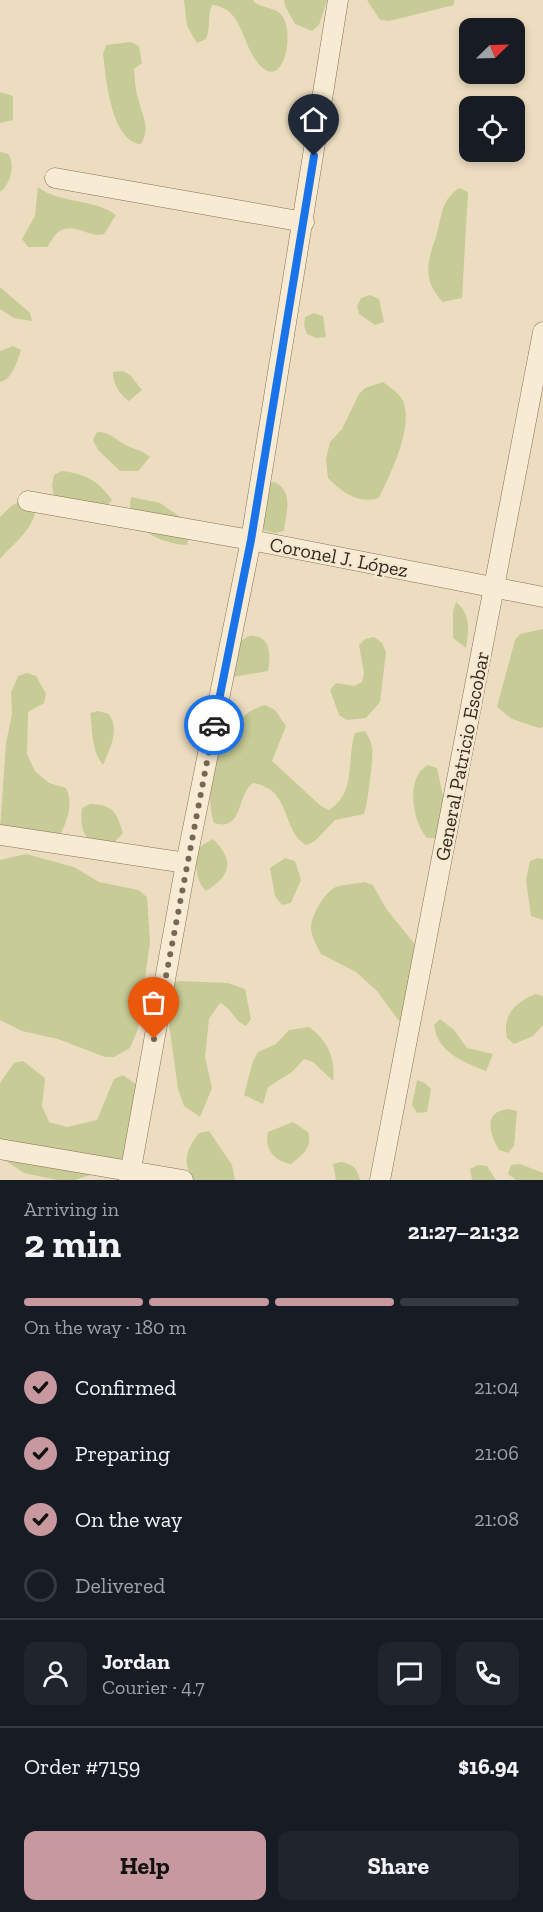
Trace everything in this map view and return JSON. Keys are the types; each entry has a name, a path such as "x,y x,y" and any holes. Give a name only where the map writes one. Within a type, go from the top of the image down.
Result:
{"street":[{"path":"130,1175 186,863 251,540 338,0"},
{"path":"55,178 304,222"},
{"name":"General Patricio Escobar","path":"380,1180 543,332"},
{"name":"Coronel J. López","path":"28,501 251,540 543,597"},
{"path":"0,835 186,863"},
{"path":"0,1149 130,1175 183,1180"}],"green space":[{"path":"184,0 253,0 280,13 288,37 287,48 280,67 274,71 266,70 258,63 236,19 222,8 212,5 206,39 197,43 187,26"},
{"path":"284,0 327,0 319,25 312,31 295,24"},
{"path":"367,0 454,0 454,5 389,21 380,20"},
{"path":"131,42 139,46 142,63 134,69 136,91 146,127 141,144 131,141 117,121 108,92 103,54 106,45"},
{"path":"0,92 13,96 13,120 0,123"},
{"path":"0,152 8,154 12,169 7,185 0,192"},
{"path":"38,187 56,196 97,206 116,215 104,234 93,234 70,228 56,234 47,247 28,247 22,239 35,216"},
{"path":"459,188 468,192 462,298 443,302 436,294 429,279 430,254 445,204"},
{"path":"0,287 30,313 32,321 14,318 0,309"},
{"path":"370,295 379,299 384,322 375,325 359,314 357,306 361,298"},
{"path":"314,313 323,316 326,337 317,338 307,334 304,326 305,317"},
{"path":"13,346 21,350 18,359 8,377 0,382 0,351"},
{"path":"123,371 130,375 142,390 129,401 122,395 114,381 113,372"},
{"path":"383,382 403,401 406,412 403,437 379,498 364,500 345,493 328,478 326,459 330,442 342,429 359,394 365,388"},
{"path":"97,432 108,434 150,457 138,471 120,471 98,450 93,440"},
{"path":"62,471 90,479 102,487 112,500 98,516 55,504 52,485 54,475"},
{"path":"275,482 285,491 287,510 284,531 275,533 264,530 261,502 265,483"},
{"path":"131,497 160,503 192,525 187,545 156,538 139,526 130,508"},
{"path":"20,501 29,506 35,514 25,533 0,559 0,517"},
{"path":"456,602 467,617 466,648 453,638 453,611"},
{"path":"543,629 543,727 539,728 512,719 497,707 515,640 520,634"},
{"path":"249,636 262,638 268,647 268,671 233,677 229,648"},
{"path":"374,637 382,643 386,652 380,702 366,718 347,720 339,715 330,690 336,683 354,686 362,682 364,673 359,645 365,639"},
{"path":"27,673 36,676 46,694 44,703 28,712 27,754 35,771 49,783 66,788 69,795 68,815 57,842 0,829 6,743 12,714 11,693 18,676"},
{"path":"265,705 275,710 286,726 272,761 321,806 329,810 344,794 355,733 365,731 371,743 372,753 364,814 335,820 315,841 306,845 293,830 274,793 253,783 244,796 235,817 224,824 214,823 210,790 218,754 237,723 250,712"},
{"path":"98,711 109,714 114,726 113,740 103,765 94,747 90,713"},
{"path":"428,765 437,768 445,806 437,838 427,838 418,821 413,800 416,779"},
{"path":"90,804 109,808 116,815 121,826 123,833 106,851 88,839 83,829 82,808"},
{"path":"213,839 227,860 227,867 221,879 206,891 198,877 196,849"},
{"path":"26,854 74,867 99,882 138,890 147,897 150,942 138,1029 130,1048 114,1057 105,1057 58,1039 22,1031 0,1020 0,860"},
{"path":"285,858 295,861 301,880 291,903 282,905 275,896 270,868"},
{"path":"543,859 543,920 531,916 526,880 530,861"},
{"path":"364,882 373,885 387,910 418,948 409,1023 399,1021 377,991 356,972 321,954 313,937 311,927 313,917 327,893 339,886"},
{"path":"180,981 228,983 245,989 251,1019 246,1026 220,1003 209,1019 205,1057 212,1088 200,1117 184,1106 178,1089 166,1003 171,983"},
{"path":"535,994 543,996 543,1025 533,1036 514,1044 507,1038 508,1016 521,1001"},
{"path":"440,1019 454,1030 467,1048 493,1054 486,1071 460,1060 446,1049 436,1034 434,1025"},
{"path":"309,1027 321,1037 329,1050 333,1065 333,1081 313,1062 304,1059 292,1072 268,1087 263,1104 244,1095 253,1061 258,1052 276,1044 289,1030"},
{"path":"23,1061 45,1078 42,1106 49,1122 67,1127 97,1120 114,1079 123,1075 138,1086 130,1151 117,1166 75,1180 57,1180 24,1173 0,1157 0,1083 14,1063"},
{"path":"417,1080 425,1083 431,1089 427,1112 417,1113 412,1105"},
{"path":"508,1109 517,1111 514,1146 508,1153 499,1150 490,1125 494,1114"},
{"path":"293,1122 308,1132 309,1142 306,1150 291,1164 275,1157 269,1149 267,1138 268,1132"},
{"path":"209,1131 232,1165 235,1180 194,1180 190,1174 187,1156 191,1144 199,1133"},
{"path":"341,1162 354,1167 360,1180 336,1180 333,1164"},
{"path":"520,1164 543,1173 543,1180 516,1180 508,1174 511,1165"},
{"path":"478,1165 487,1166 496,1180 472,1180 470,1169"}],"way so far":[{"path":"154,1039 214,725"}],"route":[{"path":"214,725 251,540 314,156"}]}
